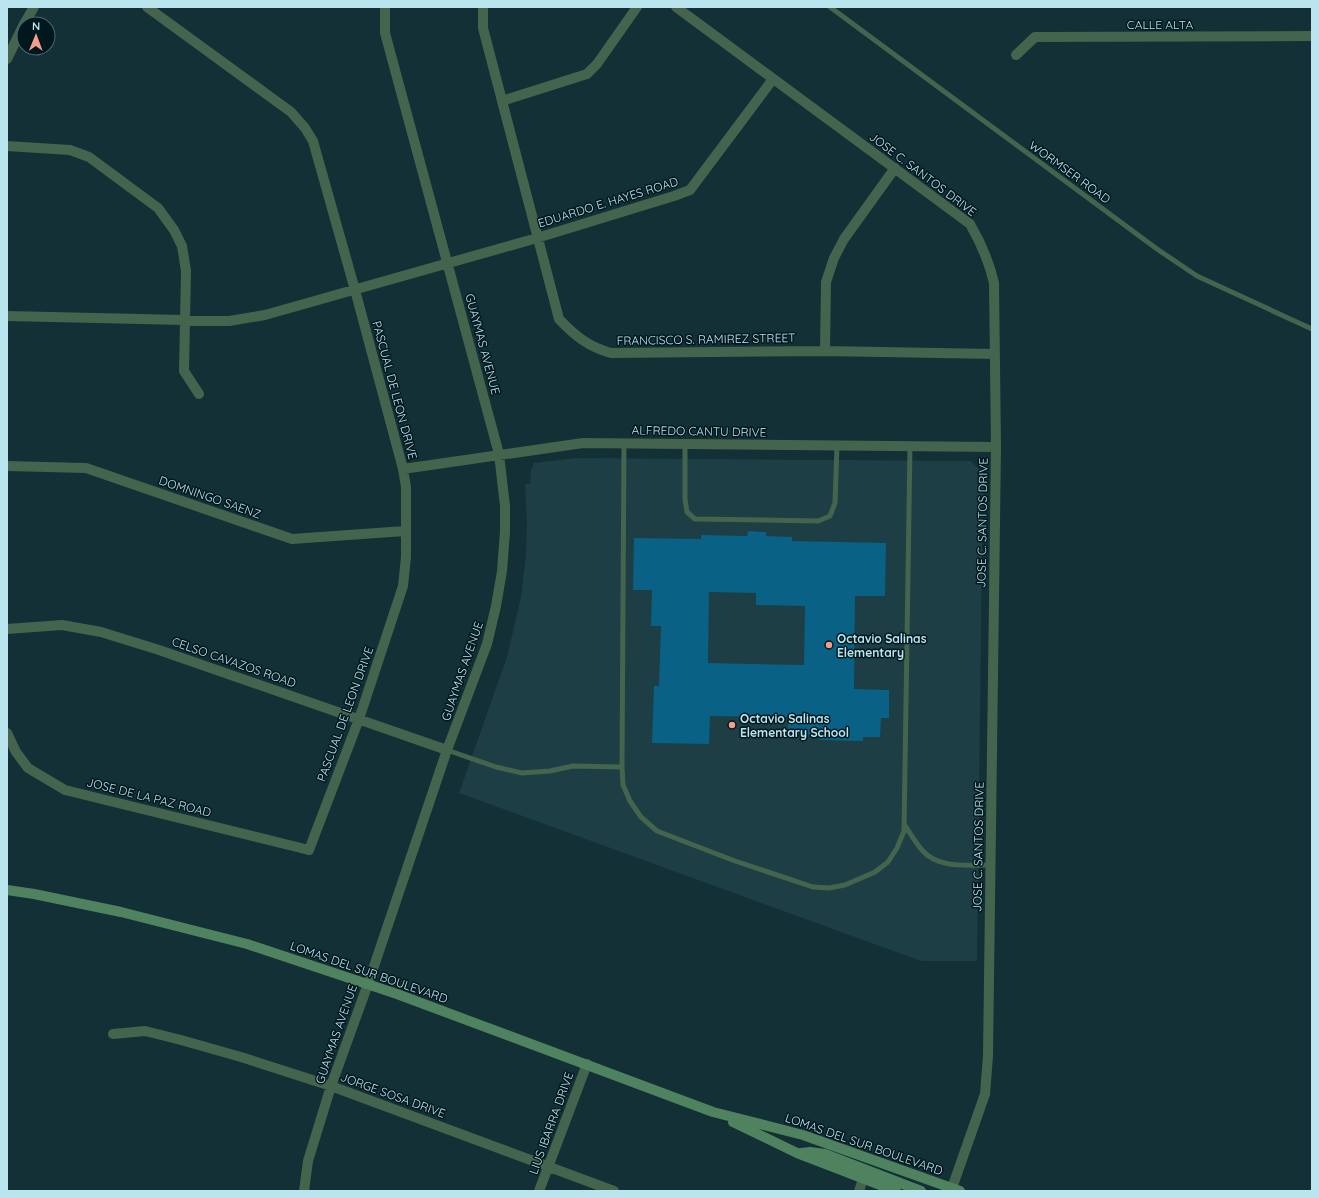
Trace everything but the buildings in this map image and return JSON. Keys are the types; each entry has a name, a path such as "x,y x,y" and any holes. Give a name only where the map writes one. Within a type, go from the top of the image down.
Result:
{"main road":[{"name":"LOMAS DEL SUR BOULEVARD","path":"7,890 121,912 247,944 368,984 713,1112 796,1153 896,1191"},
{"name":"LOMAS DEL SUR BOULEVARD","path":"713,1112 803,1135 954,1190"},
{"path":"796,1153 810,1152 825,1154 921,1191"}],"street":[{"path":"29,16 34,7"},
{"name":"PASCUAL DE LEON DRIVE","path":"147,7 291,112 305,128 313,141 403,469 406,487 406,557 402,586 359,719 309,850"},
{"name":"GUAYMAS AVENUE","path":"304,1191 308,1161 331,1086 368,984 447,750 487,644 502,571 506,506 499,454 385,33 385,7"},
{"name":"FRANCISCO S. RAMIREZ STREET","path":"483,7 483,28 559,319 576,335 598,350 611,353 825,351 995,354"},
{"path":"502,101 587,74 597,64 637,7"},
{"name":"JOSE C. SANTOS DRIVE","path":"676,7 970,224 983,247 990,265 994,283 996,447 988,1056 985,1094 954,1190"},
{"name":"CALLE ALTA","path":"1016,55 1035,37 1312,36"},
{"path":"7,59 16,40"},
{"name":"EDUARDO E. HAYES ROAD","path":"7,316 229,321 265,315 537,238 674,196 690,190 773,78"},
{"path":"7,146 70,150 89,157 158,208 174,230 182,246 186,271 184,371 199,394"},
{"path":"825,351 826,282 834,258 844,239 895,168"},
{"name":"ALFREDO CANTU DRIVE","path":"403,469 583,443 996,447"},
{"name":"DOMNINGO SAENZ","path":"7,466 86,468 292,539 406,531"},
{"name":"CELSO CAVAZOS ROAD","path":"7,629 62,625 101,632 159,650 447,750"},
{"name":"JOSE DE LA PAZ ROAD","path":"7,734 16,752 28,768 65,790 309,850"},
{"name":"JORGE SOSA DRIVE","path":"113,1034 146,1031 241,1057 331,1086 614,1191"},
{"name":"LIUS IBARRA DRIVE","path":"540,1191 586,1064"},
{"path":"859,1191 864,1179"}],"lane":[{"name":"WORMSER ROAD","path":"830,7 1157,249 1196,276 1312,329"},
{"path":"624,443 622,767 623,785 630,801 641,817 657,830 735,861 813,887 829,888 844,885 875,872 888,862 897,848 904,831 910,446"},
{"path":"685,444 685,499 688,512 695,519 818,521 830,516 835,503 837,446"},
{"path":"447,750 496,768 522,773 550,771 573,766 622,767"},
{"path":"904,824 923,852 937,862 950,864 990,865"}],"shaded area":[{"name":"Octavio Salinas Elementary School","path":"576,458 971,461 983,473 977,961 921,961 459,793 507,657 521,597 526,554 527,522 525,484 530,484 531,470 534,463"}],"place":[{"name":"Octavio Salinas Elementary","path":"829,645"},
{"name":"Octavio Salinas Elementary School","path":"732,725"}]}
